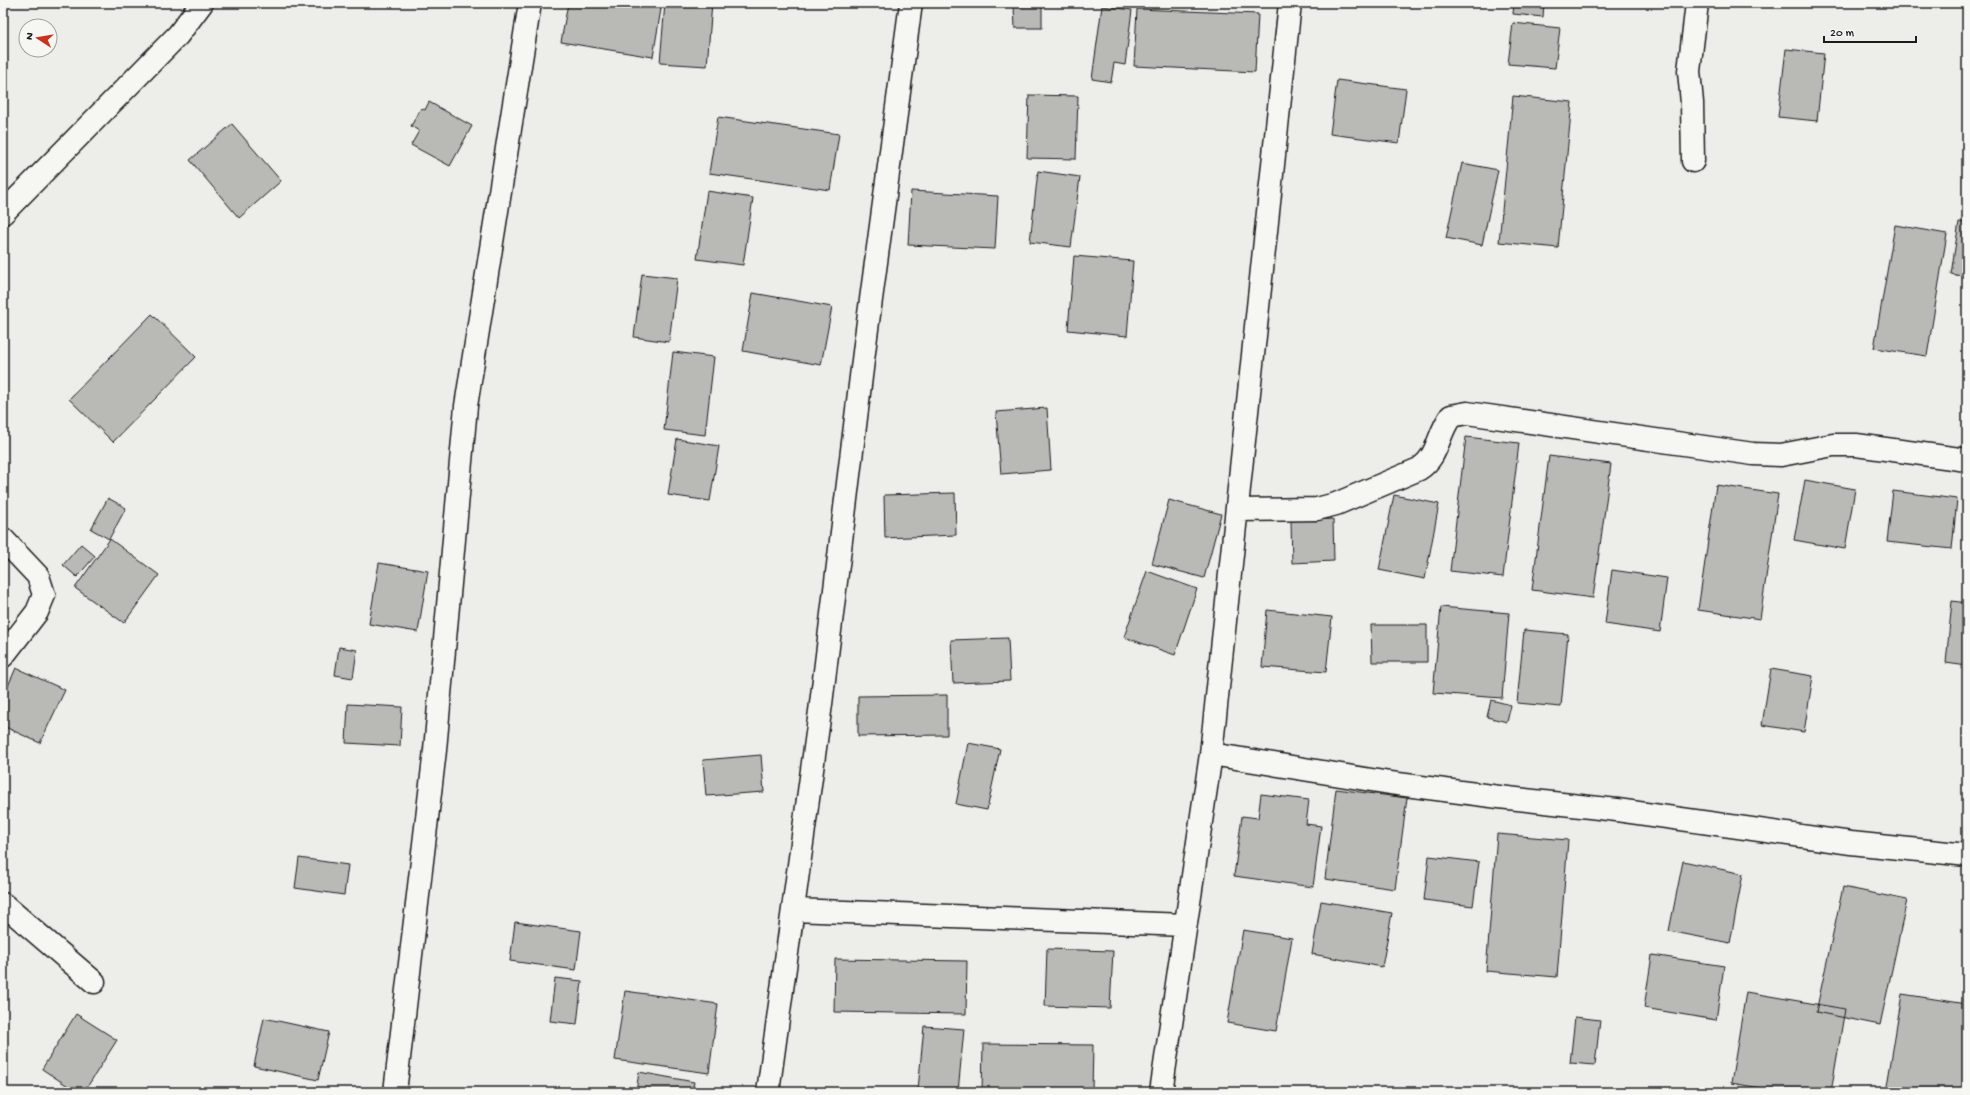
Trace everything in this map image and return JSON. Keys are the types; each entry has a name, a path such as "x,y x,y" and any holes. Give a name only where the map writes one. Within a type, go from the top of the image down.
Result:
{"street":[{"path":"3,213 178,35 202,3"},
{"path":"395,1092 435,750 466,406 530,3"},
{"path":"768,1092 821,704 865,344 911,3"},
{"path":"1161,1092 1211,754 1290,3"},
{"path":"1693,161 1689,71 1696,3"},
{"path":"1237,510 1318,509 1336,504 1427,464 1434,454 1443,426 1451,416 1468,413 1753,454 1781,455 1833,445 1856,445 1967,460"},
{"path":"3,539 38,576 44,595 38,612 3,656"},
{"path":"1211,754 1390,783 1617,810 1851,843 1967,855"},
{"path":"3,904 94,982"},
{"path":"793,910 1185,925"}],"building":[{"path":"568,3 662,3 653,57 561,42"},
{"path":"665,3 712,3 707,66 660,63"},
{"path":"1514,3 1544,3 1543,17 1513,14"},
{"path":"1042,5 1042,28 1015,28 1014,6"},
{"path":"1102,6 1132,10 1125,65 1114,63 1111,82 1092,79"},
{"path":"1137,9 1258,14 1255,72 1134,66"},
{"path":"1513,23 1560,28 1555,68 1508,64"},
{"path":"1786,49 1824,53 1817,121 1778,117"},
{"path":"1337,80 1406,89 1399,143 1330,134"},
{"path":"1029,95 1078,96 1076,159 1027,158"},
{"path":"1513,96 1572,102 1558,248 1499,242"},
{"path":"429,102 472,126 450,166 411,145 419,131 411,126 421,108 425,110"},
{"path":"718,117 839,134 830,190 709,173"},
{"path":"232,124 281,181 239,218 190,160"},
{"path":"1462,163 1498,170 1482,245 1446,238"},
{"path":"1038,171 1080,177 1071,247 1030,242"},
{"path":"707,191 753,198 743,265 697,259"},
{"path":"911,191 998,196 995,249 908,245"},
{"path":"1959,222 1967,223 1967,277 1951,274"},
{"path":"1895,225 1947,234 1927,356 1874,348"},
{"path":"1074,256 1133,261 1127,336 1068,330"},
{"path":"642,274 677,278 669,342 634,337"},
{"path":"753,293 832,307 821,365 743,351"},
{"path":"152,314 196,357 113,442 69,399"},
{"path":"673,352 714,357 705,435 664,430"},
{"path":"1047,408 1051,470 1001,474 996,412"},
{"path":"1466,437 1519,443 1503,577 1450,571"},
{"path":"677,439 719,446 710,501 668,495"},
{"path":"1549,456 1611,464 1593,598 1532,590"},
{"path":"1805,480 1855,489 1845,549 1794,540"},
{"path":"1716,485 1778,494 1760,619 1698,610"},
{"path":"1893,491 1957,499 1952,549 1887,542"},
{"path":"955,493 956,535 885,538 884,495"},
{"path":"1394,495 1439,504 1425,579 1379,570"},
{"path":"108,498 126,508 109,539 91,529"},
{"path":"1169,500 1221,514 1204,578 1152,564"},
{"path":"1333,519 1334,561 1292,563 1291,521"},
{"path":"1967,519 1967,562 1963,562"},
{"path":"110,539 159,575 124,623 75,588"},
{"path":"81,544 95,556 77,577 63,565"},
{"path":"379,563 428,571 418,632 369,624"},
{"path":"1612,570 1667,578 1660,632 1605,624"},
{"path":"1147,571 1197,589 1175,655 1124,637"},
{"path":"1952,601 1967,603 1967,666 1946,663"},
{"path":"1441,607 1509,613 1502,698 1433,693"},
{"path":"1267,610 1332,617 1326,672 1262,667"},
{"path":"1371,625 1427,625 1427,662 1372,662"},
{"path":"1524,630 1568,634 1561,707 1517,703"},
{"path":"1008,638 1010,681 953,683 951,640"},
{"path":"339,647 357,650 353,678 335,675"},
{"path":"16,668 65,690 40,743 3,726 3,697"},
{"path":"1771,669 1813,676 1804,732 1762,725"},
{"path":"947,695 947,735 858,736 858,696"},
{"path":"1491,700 1511,705 1507,722 1487,717"},
{"path":"348,704 402,707 400,746 346,743"},
{"path":"968,743 1000,749 987,810 956,804"},
{"path":"761,755 764,792 706,796 703,760"},
{"path":"1336,789 1407,798 1395,889 1325,879"},
{"path":"1261,794 1309,800 1306,824 1321,826 1313,887 1234,876 1242,816 1258,818"},
{"path":"1497,834 1568,840 1557,977 1486,971"},
{"path":"1429,856 1479,862 1473,906 1424,900"},
{"path":"299,858 348,865 344,895 295,888"},
{"path":"1683,861 1743,874 1730,943 1669,931"},
{"path":"1843,887 1907,900 1880,1025 1816,1012"},
{"path":"1321,901 1392,913 1382,967 1312,954"},
{"path":"515,922 581,931 576,970 510,961"},
{"path":"1243,930 1292,938 1276,1031 1227,1023"},
{"path":"1047,949 1113,951 1110,1008 1045,1006"},
{"path":"1652,955 1724,966 1716,1020 1644,1008"},
{"path":"835,959 967,961 966,1014 834,1012"},
{"path":"555,978 582,981 577,1024 550,1021"},
{"path":"625,991 718,1004 709,1073 615,1060"},
{"path":"1746,992 1845,1009 1831,1092 1784,1092 1731,1083"},
{"path":"1902,994 1967,1004 1967,1072 1964,1092 1886,1092"},
{"path":"76,1014 117,1040 84,1092 77,1092 42,1069"},
{"path":"1575,1017 1600,1020 1595,1065 1570,1063"},
{"path":"264,1018 329,1032 318,1080 254,1066"},
{"path":"924,1026 964,1029 958,1092 918,1090"},
{"path":"983,1044 1093,1045 1092,1092 982,1092"},
{"path":"639,1072 694,1082 692,1092 636,1092"}]}
